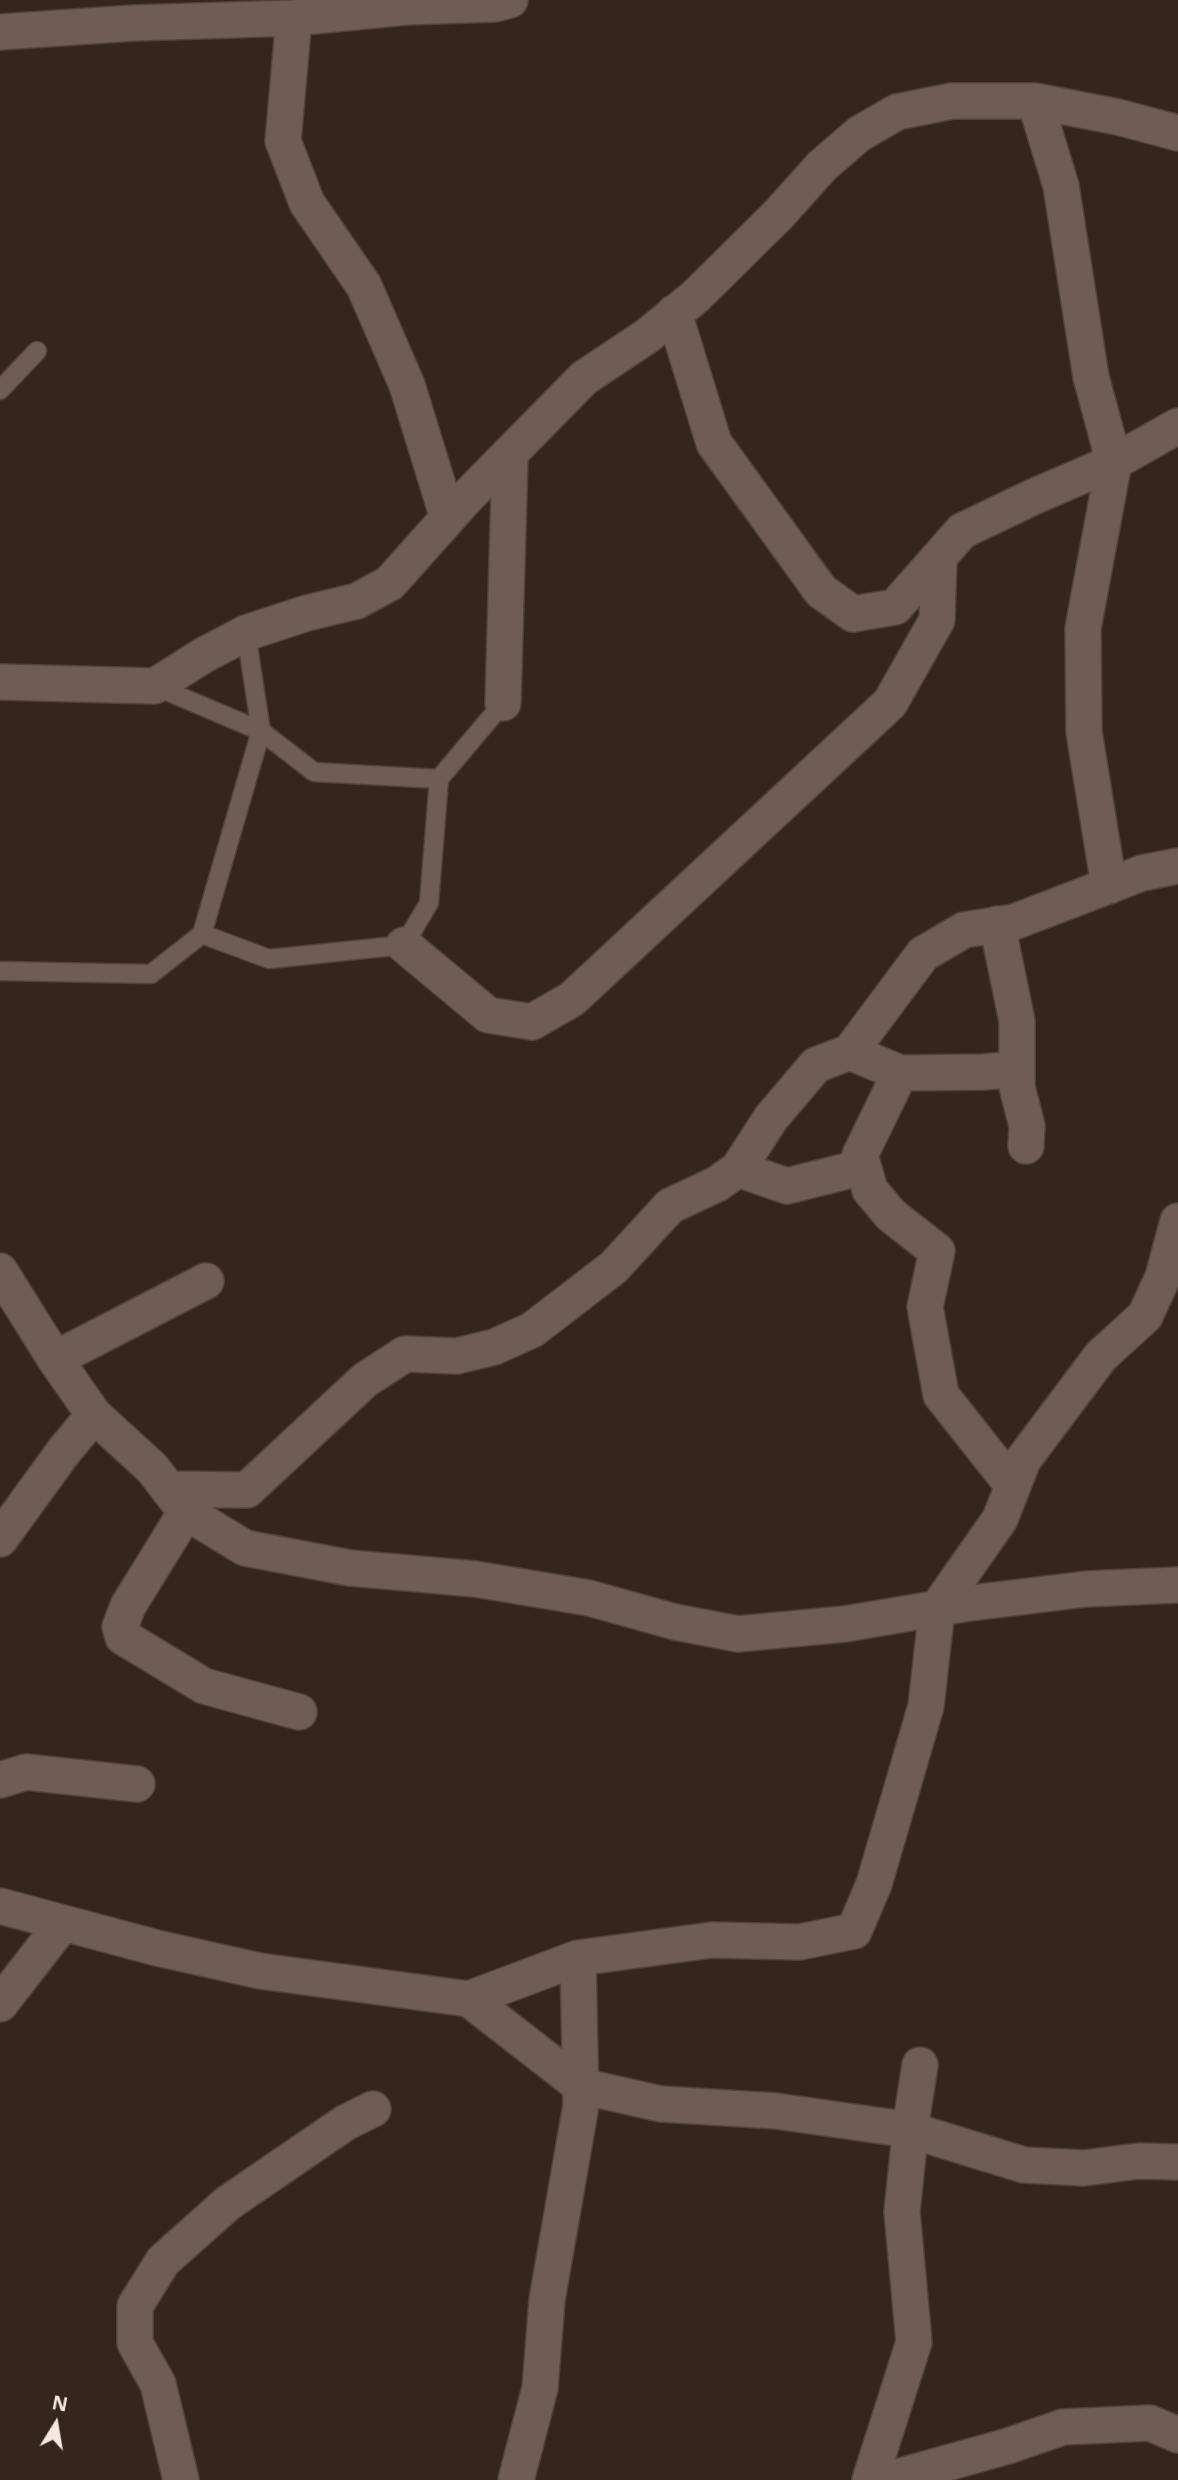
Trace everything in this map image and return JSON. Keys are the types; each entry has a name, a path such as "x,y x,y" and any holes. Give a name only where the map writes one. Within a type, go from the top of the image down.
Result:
{"street":[{"path":"0,32 134,23 294,18 406,7 495,4 510,0"},
{"path":"294,18 283,141 306,203 364,286 407,385 448,518"},
{"path":"0,682 55,681 111,687 155,686 204,655 246,634 307,613 357,601 390,583 448,518 584,378 646,336 695,297 769,224 822,166 868,129 897,112 952,101 1035,101 1118,117 1178,133"},
{"path":"1035,101 1061,186 1091,377 1114,462 1083,628 1084,732 1109,886"},
{"path":"674,313 714,443 821,591 853,614 895,607 962,531 1114,462 1178,426"},
{"path":"503,704 510,456"},
{"path":"404,945 488,1015 532,1022 572,999 890,703 937,620 939,558"},
{"path":"177,1500 247,1490 365,1380 405,1354 457,1356 494,1347 532,1330 614,1267 670,1206 717,1184 737,1169 771,1118 816,1065 850,1052 923,954 964,930 1014,922 1142,873 1178,866"},
{"path":"997,925 1017,1021 1017,1087 1027,1126 1026,1146"},
{"path":"850,1052 900,1073 1017,1069"},
{"path":"900,1073 860,1154 863,1167 870,1190 891,1215 937,1251 925,1307 941,1395 1013,1486"},
{"path":"737,1169 787,1186 863,1167"},
{"path":"0,1906 157,1948 260,1971 469,1999 578,1958 712,1940 800,1942 854,1931 874,1884 926,1706 937,1609 1000,1519 1023,1460 1101,1356 1145,1316 1163,1277 1178,1222"},
{"path":"0,1271 94,1415 152,1468 177,1500 245,1548 350,1568 475,1579 589,1598 675,1622 738,1634 845,1624 1086,1590 1178,1585"},
{"path":"55,1359 206,1281"},
{"path":"0,1539 64,1451 94,1415"},
{"path":"177,1500 128,1606 120,1627 123,1637 204,1686 299,1712"},
{"path":"0,1780 26,1772 136,1784"},
{"path":"0,2004 63,1923"},
{"path":"516,2480 540,2388 547,2300 581,2105 578,1958"},
{"path":"469,1999 581,2086 662,2104 776,2111 910,2130 1024,2165 1084,2168 1139,2161 1178,2162"},
{"path":"870,2480 914,2342 902,2212 920,2065"},
{"path":"181,2480 158,2384 135,2343 135,2306 163,2261 228,2203 345,2123 373,2109"},
{"path":"905,2477 1063,2427 1150,2423 1178,2435"}],"lane":[{"path":"0,390 37,351"},
{"path":"0,971 151,974 202,934 261,731 246,634"},
{"path":"155,686 261,731 314,772 439,779"},
{"path":"202,934 269,959 404,945 429,903 439,779 503,704"}]}
